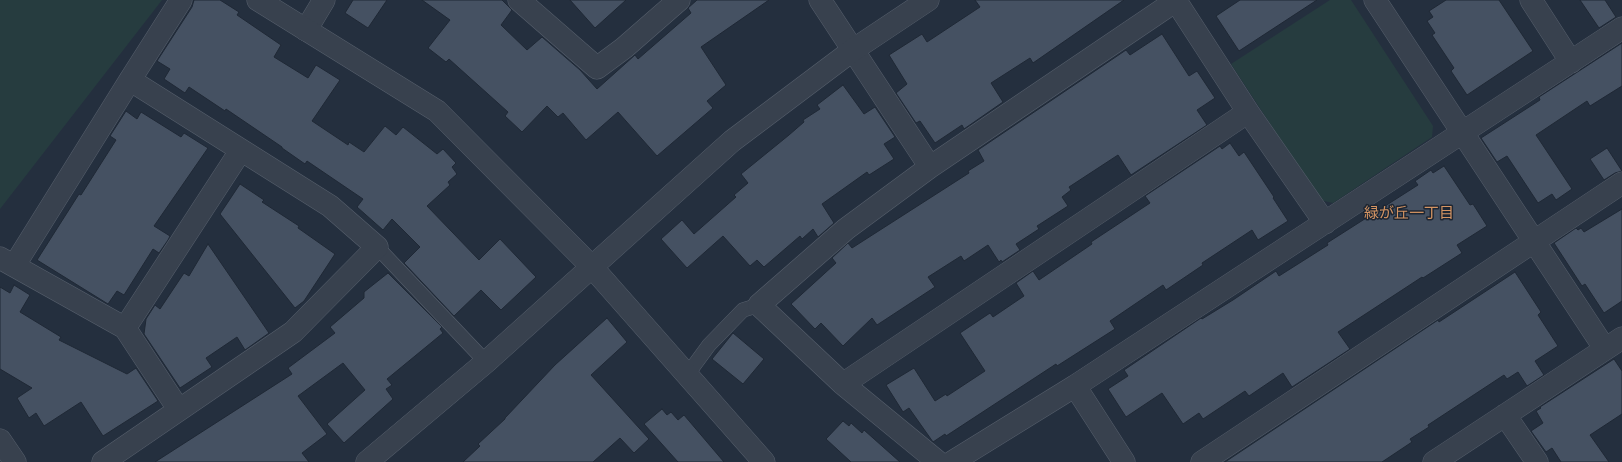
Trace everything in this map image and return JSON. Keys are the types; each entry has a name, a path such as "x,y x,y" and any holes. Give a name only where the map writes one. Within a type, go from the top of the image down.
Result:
{"street":[{"path":"179,410 125,328 7,262 130,80 181,0"},
{"path":"258,0 437,111 592,267 764,462"},
{"path":"306,30 324,0"},
{"path":"519,0 597,68 624,48 679,0"},
{"path":"820,0 930,167"},
{"path":"367,462 486,362 732,141 852,50 928,0"},
{"path":"938,462 843,384 759,305 846,229 930,167 1176,0 1248,112 1325,223"},
{"path":"1374,0 1534,243 1613,344 1434,462"},
{"path":"1531,0 1570,62"},
{"path":"952,462 1075,386 1622,28"},
{"path":"102,462 293,332 377,247 330,206 130,80"},
{"path":"843,384 1248,112"},
{"path":"125,328 241,150"},
{"path":"1202,462 1534,243 1622,183"},
{"path":"1075,386 1124,462"},
{"path":"1505,415 1537,462"},
{"path":"0,440 15,462"}],"lane":[{"path":"377,247 486,362"},
{"path":"687,375 709,345 743,310 759,305"}],"green space":[{"path":"0,0 162,0 0,209"},
{"path":"1330,0 1351,0 1433,126 1432,137 1333,203 1320,200 1231,64"}],"building":[{"path":"194,0 220,0 239,12 237,15 281,45 274,57 308,78 316,65 340,80 312,121 348,145 349,142 364,152 385,126 396,135 403,127 437,154 443,149 456,163 452,167 457,174 448,182 450,185 427,206 479,260 500,239 536,277 501,310 481,290 454,316 404,263 420,247 392,219 383,230 357,207 363,199 307,161 305,164 226,109 225,111 189,87 185,93 164,79 170,69 157,61 192,7"},
{"path":"353,0 387,0 368,28 345,13"},
{"path":"422,0 502,0 512,10 501,25 527,50 542,37 580,70 597,89 635,55 638,59 691,13 688,8 697,0 769,0 701,47 726,85 707,101 713,108 657,156 618,112 586,140 563,113 558,117 547,106 522,132 505,116 508,112 449,59 446,62 428,48 450,20"},
{"path":"570,0 626,0 595,28"},
{"path":"975,0 1124,0 1033,63 1030,58 991,83 1003,102 964,129 962,125 935,143 920,121 916,123 896,93 907,84 889,55 922,34 927,42 980,7"},
{"path":"1240,0 1317,0 1239,51 1216,16"},
{"path":"1446,0 1499,0 1533,51 1467,95 1451,71 1454,68 1432,35 1435,33 1427,21 1433,17 1429,11"},
{"path":"1580,0 1605,0 1616,17 1599,28"},
{"path":"1162,34 1189,76 1197,71 1215,98 1197,110 1207,125 1131,175 1118,155 1069,187 1071,190 1062,197 1068,206 1037,226 1039,229 1016,244 1020,250 1002,262 1001,260 999,262 988,245 964,261 961,256 928,277 935,287 877,325 872,318 843,346 821,323 815,329 791,304 836,263 832,258 848,243 852,248 969,173 968,171 984,161 978,150 1126,50 1130,55"},
{"path":"1622,43 1622,86 1590,106 1587,101 1536,135 1572,189 1556,200 1552,194 1538,203 1507,156 1497,162 1481,138 1540,100 1539,97"},
{"path":"843,85 864,114 875,107 895,137 884,144 894,159 869,175 867,172 822,204 834,223 818,237 813,229 802,239 800,236 764,267 757,260 750,266 723,236 687,268 661,239 682,220 694,234 736,197 734,195 748,183 741,174 804,122 803,120 820,109 817,105"},
{"path":"126,111 137,119 141,112 181,137 184,133 208,148 154,226 170,236 168,240 159,253 153,249 124,295 117,291 108,304 37,260 79,194 81,195 116,140 110,136"},
{"path":"1230,143 1239,156 1244,152 1288,221 1258,240 1252,230 1202,263 1203,265 1166,290 1163,285 1110,321 1115,329 1057,366 1056,364 946,436 945,434 933,442 909,408 903,412 886,385 914,368 935,401 946,394 947,396 985,371 960,333 990,313 993,317 1024,296 1016,283 1033,271 1039,280 1092,244 1091,242 1150,203 1145,196 1220,146 1222,149"},
{"path":"1607,148 1622,171 1615,173 1604,180 1590,159"},
{"path":"1444,166 1470,205 1473,204 1487,226 1457,245 1462,253 1423,278 1422,277 1338,332 1350,349 1292,387 1283,373 1249,396 1245,391 1203,419 1199,413 1183,424 1162,393 1126,417 1108,389 1128,376 1124,370 1201,318 1202,319 1233,300 1276,271 1279,276 1328,245 1327,243 1418,185 1415,181 1431,170 1433,173"},
{"path":"240,184 264,200 262,202 299,226 298,228 335,254 304,301 295,308 220,214"},
{"path":"1622,209 1622,301 1604,313 1585,284 1582,286 1554,243 1576,228 1578,230 1581,228 1584,232"},
{"path":"208,244 269,333 245,350 237,337 206,358 212,367 180,388 144,334 146,319 155,305 160,309 184,273 189,276"},
{"path":"1515,272 1541,312 1538,315 1558,346 1535,361 1544,375 1527,386 1518,372 1507,379 1504,375 1428,425 1429,427 1410,439 1412,442 1382,462 1225,462 1438,320 1439,322"},
{"path":"388,273 442,327 440,329 443,333 387,379 392,385 386,389 393,399 344,443 327,424 365,390 343,363 298,396 327,434 302,453 309,462 155,462 292,374 288,368 335,333 330,327 364,298 364,292"},
{"path":"14,285 30,295 20,312 61,337 59,340 127,374 136,368 158,401 103,436 81,402 44,426 36,413 29,418 17,398 32,388 0,369 0,287 10,293"},
{"path":"607,318 627,342 591,375 649,439 634,453 620,438 593,462 463,462 480,446 478,444 505,419 555,365"},
{"path":"733,333 764,359 743,384 712,359"},
{"path":"1614,359 1622,371 1622,414 1590,435 1609,462 1561,462 1552,448 1546,452 1531,431 1543,423 1536,411"},
{"path":"662,409 667,415 671,412 678,420 684,415 724,462 678,462 644,424"},
{"path":"843,421 849,426 851,423 862,433 864,430 900,462 851,462 826,439"}],"district":[{"name":"緑が丘一丁目","path":"1409,213"}]}
